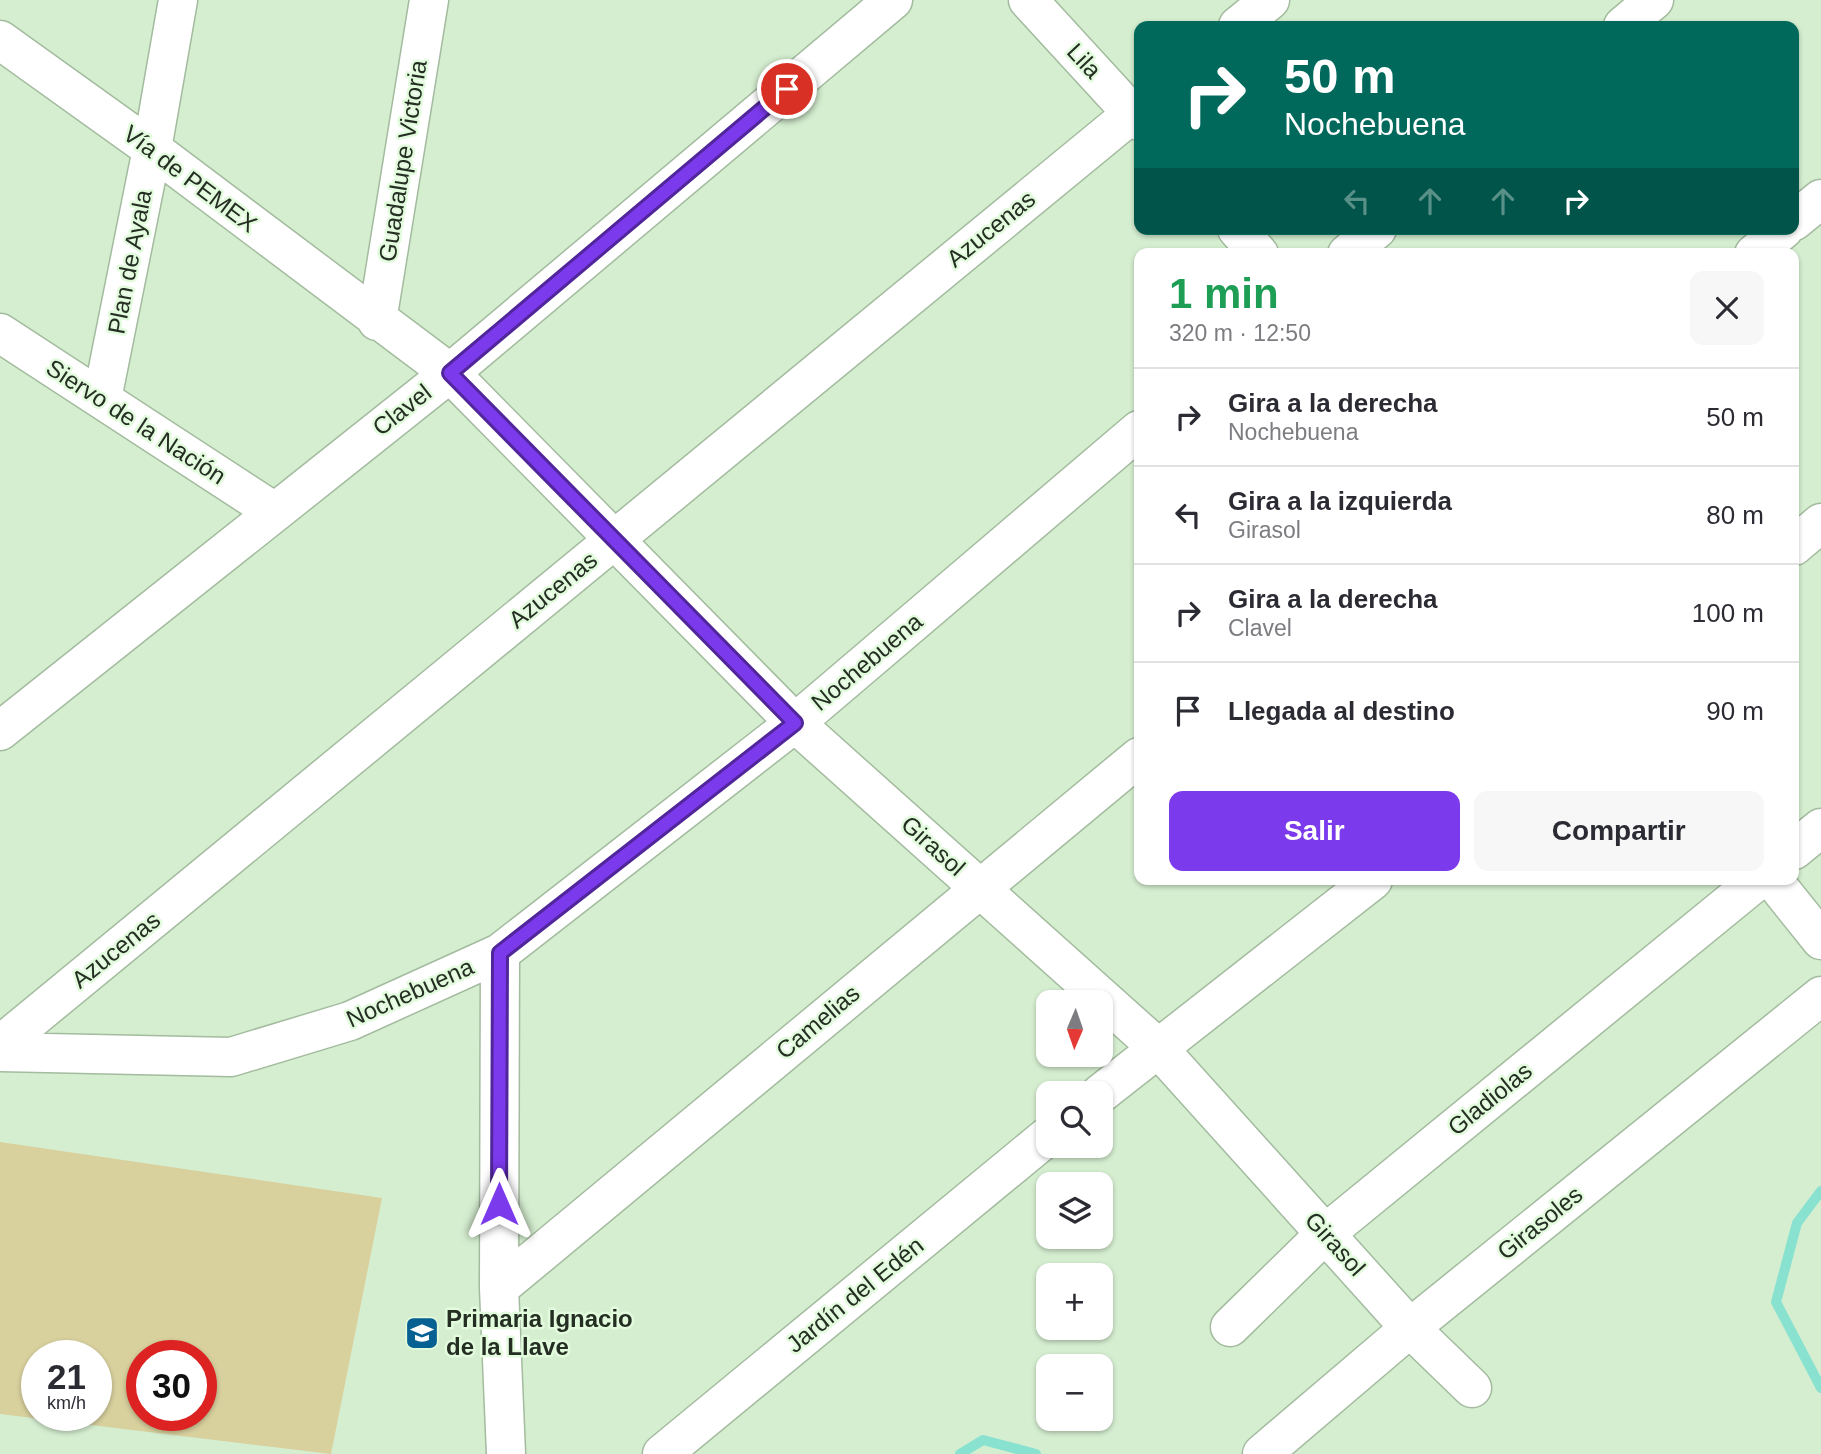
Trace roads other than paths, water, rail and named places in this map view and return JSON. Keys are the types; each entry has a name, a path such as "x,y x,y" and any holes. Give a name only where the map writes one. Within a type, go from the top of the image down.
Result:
{"street":[{"name":"Plan de Ayala","path":"102,400 152,149 178,0"},
{"name":"Guadalupe Victoria","path":"377,321 429,0"},
{"name":"Clavel","path":"0,731 273,511 450,373 893,0"},
{"name":"Lila","path":"1028,0 1134,111"},
{"path":"1244,21 1270,0"},
{"path":"1629,21 1654,0"},
{"name":"Vía de PEMEX","path":"0,40 152,149 377,321"},
{"name":"Azucenas","path":"0,1045 1134,116"},
{"path":"1799,217 1821,199"},
{"path":"1355,248 1370,235"},
{"path":"1761,248 1777,235"},
{"name":"Girasol","path":"377,321 450,373 795,723 1157,1047 1410,1328 1472,1388"},
{"name":"Siervo de la Nación","path":"0,333 273,511"},
{"name":"Nochebuena","path":"0,1052 231,1057 350,1021 500,953 795,723 1134,434"},
{"path":"1799,541 1821,523"},
{"name":"Camelias","path":"499,1288 1134,761"},
{"path":"1799,846 1821,828"},
{"path":"1113,1083 1367,885"},
{"name":"Gladiolas","path":"1230,1326 1326,1234 1752,885"},
{"path":"1777,885 1821,940"},
{"path":"500,953 499,1288 506,1454"},
{"name":"Girasoles","path":"1262,1454 1410,1328 1821,996"},
{"name":"Jardín del Edén","path":"662,1454 1036,1146"}],"waterway":[{"path":"1821,1191 1797,1223 1776,1302 1821,1388"},
{"path":"960,1454 983,1440 1036,1454"}],"place":[{"name":"Primaria Ignacio de la Llave","path":"422,1333"}]}
